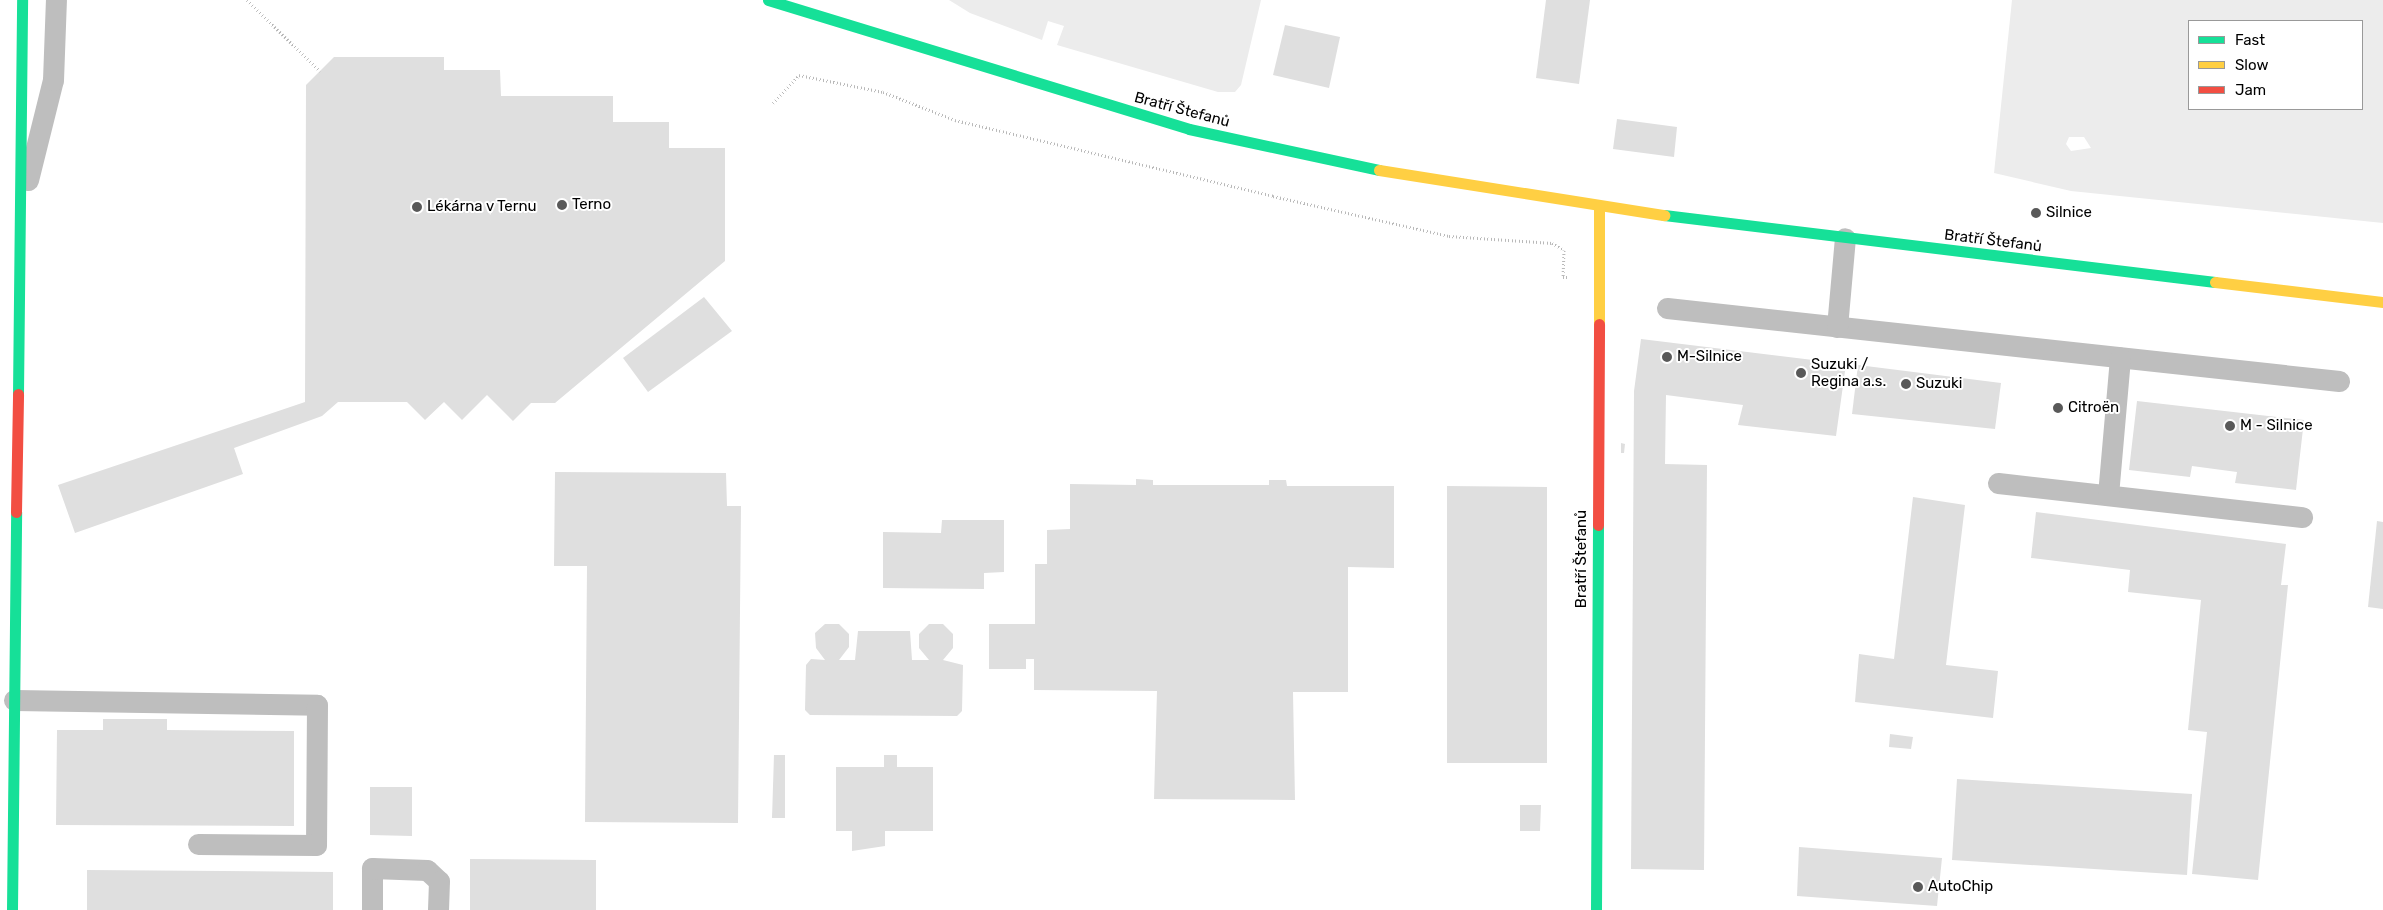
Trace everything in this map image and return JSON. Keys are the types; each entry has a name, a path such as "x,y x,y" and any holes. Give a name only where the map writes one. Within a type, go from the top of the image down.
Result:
{"main road":[{"path":"12,910 22,0"},
{"name":"Bratří Štefanů","path":"768,0 1189,129 1423,180 1599,207 2383,302"},
{"name":"Bratří Štefanů","path":"1596,910 1599,207"}],"lane":[{"path":"19,214 53,80 56,0"},
{"path":"1837,327 1845,238"},
{"path":"1667,308 2339,381"},
{"path":"2108,495 2120,358"},
{"path":"1998,482 2302,517"},
{"path":"14,700 317,705 316,845 198,844"},
{"path":"372,910 372,868 427,870 438,881 438,910"}],"path":[{"path":"247,0 320,71"},
{"path":"773,103 799,75 883,92 956,120 1449,236 1552,242 1564,250 1564,277 1599,281"}],"shaded area":[{"path":"949,0 1261,0 1241,85 1235,92 1218,92 1057,45 1064,26 1048,21 1042,40 970,13"},
{"path":"2012,0 2383,0 2383,223 2071,191 1994,173","holes":["2069,137 2084,137 2091,148 2071,151 2066,144"]}],"building":[{"path":"1546,0 1590,0 1579,84 1536,78"},
{"path":"1285,25 1340,37 1329,88 1273,75"},
{"path":"334,57 444,57 444,70 500,70 501,96 613,96 613,122 669,122 669,148 725,148 725,261 555,403 531,403 513,421 487,395 462,420 444,402 425,420 407,402 338,402 322,416 234,448 243,474 75,533 58,485 305,402 306,85"},
{"path":"1617,119 1677,127 1674,157 1613,149"},
{"path":"704,297 732,331 648,392 623,358"},
{"path":"1641,339 1846,364 1836,436 1738,425 1743,405 1666,395 1665,464 1707,465 1704,870 1631,869 1634,391"},
{"path":"1858,365 2001,383 1995,429 1852,414"},
{"path":"2137,401 2304,420 2296,490 2235,483 2237,472 2192,466 2190,477 2129,470"},
{"path":"1621,443 1625,444 1624,453 1621,453"},
{"path":"555,472 726,473 727,506 741,506 738,823 585,822 587,566 554,566"},
{"path":"1136,479 1153,480 1153,485 1269,485 1269,480 1286,480 1287,486 1394,486 1394,568 1348,567 1348,692 1293,692 1295,800 1154,799 1157,691 1034,690 1034,659 1026,659 1026,669 989,669 989,624 1035,624 1035,564 1047,564 1047,530 1070,529 1070,484 1136,485"},
{"path":"1447,486 1547,487 1547,763 1447,763"},
{"path":"1913,497 1965,505 1946,665 1998,671 1993,718 1855,702 1859,654 1894,659"},
{"path":"2036,512 2286,544 2281,585 2288,585 2258,880 2192,874 2207,732 2188,730 2201,600 2128,592 2130,570 2031,558"},
{"path":"942,520 1004,520 1004,572 984,573 984,589 883,588 883,532 941,533"},
{"path":"2377,521 2383,522 2383,609 2368,607"},
{"path":"825,624 839,624 849,634 849,647 839,660 855,660 858,631 910,631 912,660 929,660 919,648 919,634 929,624 943,624 953,634 953,648 943,660 963,665 962,711 957,716 810,715 805,710 806,665 811,659 825,660 816,648 815,633"},
{"path":"103,719 167,719 167,730 294,731 294,826 56,825 57,730 103,730"},
{"path":"1890,734 1913,737 1911,749 1889,747"},
{"path":"774,755 785,755 785,818 772,818"},
{"path":"884,755 897,755 897,767 933,767 933,831 885,831 885,846 852,851 852,831 836,831 836,767 884,767"},
{"path":"1957,779 2192,794 2187,875 1952,860"},
{"path":"370,787 412,787 412,836 370,835"},
{"path":"1520,805 1541,805 1540,831 1520,831"},
{"path":"1799,847 1942,858 1937,906 1797,896"},
{"path":"470,859 596,860 596,910 470,910"},
{"path":"87,870 333,872 333,910 87,910"}],"traffic: fast":[{"path":"18,394 22,0"},
{"path":"768,0 1189,129 1379,170"},
{"path":"1664,215 2215,282"},
{"path":"12,910 16,512"},
{"path":"1596,910 1598,525"}],"traffic: slow":[{"path":"1379,170 1664,215"},
{"path":"1599,207 1599,324"},
{"path":"2215,282 2383,302"}],"traffic: jam":[{"path":"1598,525 1599,324"},
{"path":"16,512 18,394"}],"place":[{"name":"Terno","path":"562,205"},
{"name":"Lékárna v Ternu","path":"417,207"},
{"name":"Silnice","path":"2036,213"},
{"name":"M-Silnice","path":"1667,357"},
{"name":"Suzuki / Regina a.s.","path":"1801,373"},
{"name":"Suzuki","path":"1906,384"},
{"name":"Citroën","path":"2058,408"},
{"name":"M - Silnice","path":"2230,426"},
{"name":"AutoChip","path":"1918,887"}]}
